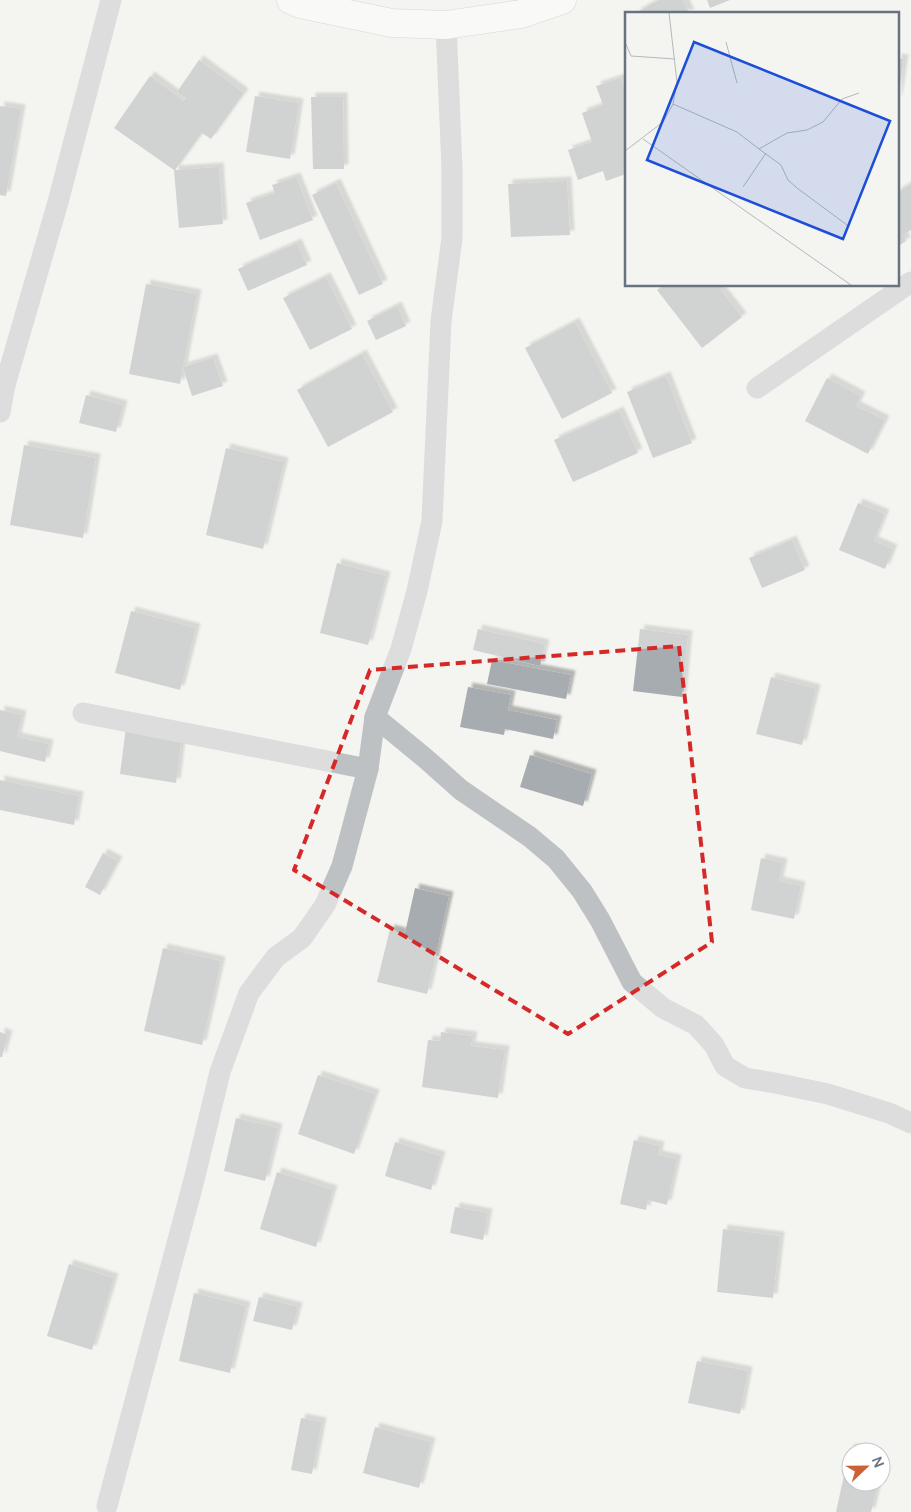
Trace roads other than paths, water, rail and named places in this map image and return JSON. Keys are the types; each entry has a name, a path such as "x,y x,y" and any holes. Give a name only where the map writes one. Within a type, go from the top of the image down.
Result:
{"main road":[{"path":"291,0 300,4 392,23 446,25 521,14 562,0"}],"street":[{"path":"0,412 5,385 58,202 111,0"},
{"path":"107,1506 194,1180 220,1072 249,993 276,957 302,938 325,905 342,866 368,769 375,717 401,649 417,592 432,521 441,321 452,238 452,169 446,25"},
{"path":"757,388 911,282"},
{"path":"83,713 368,769"},
{"path":"375,717 426,758 461,790 530,837 556,859 582,891 600,920 632,982 663,1008 696,1026 714,1045 724,1066 744,1078 828,1094 888,1113 911,1123"}]}
